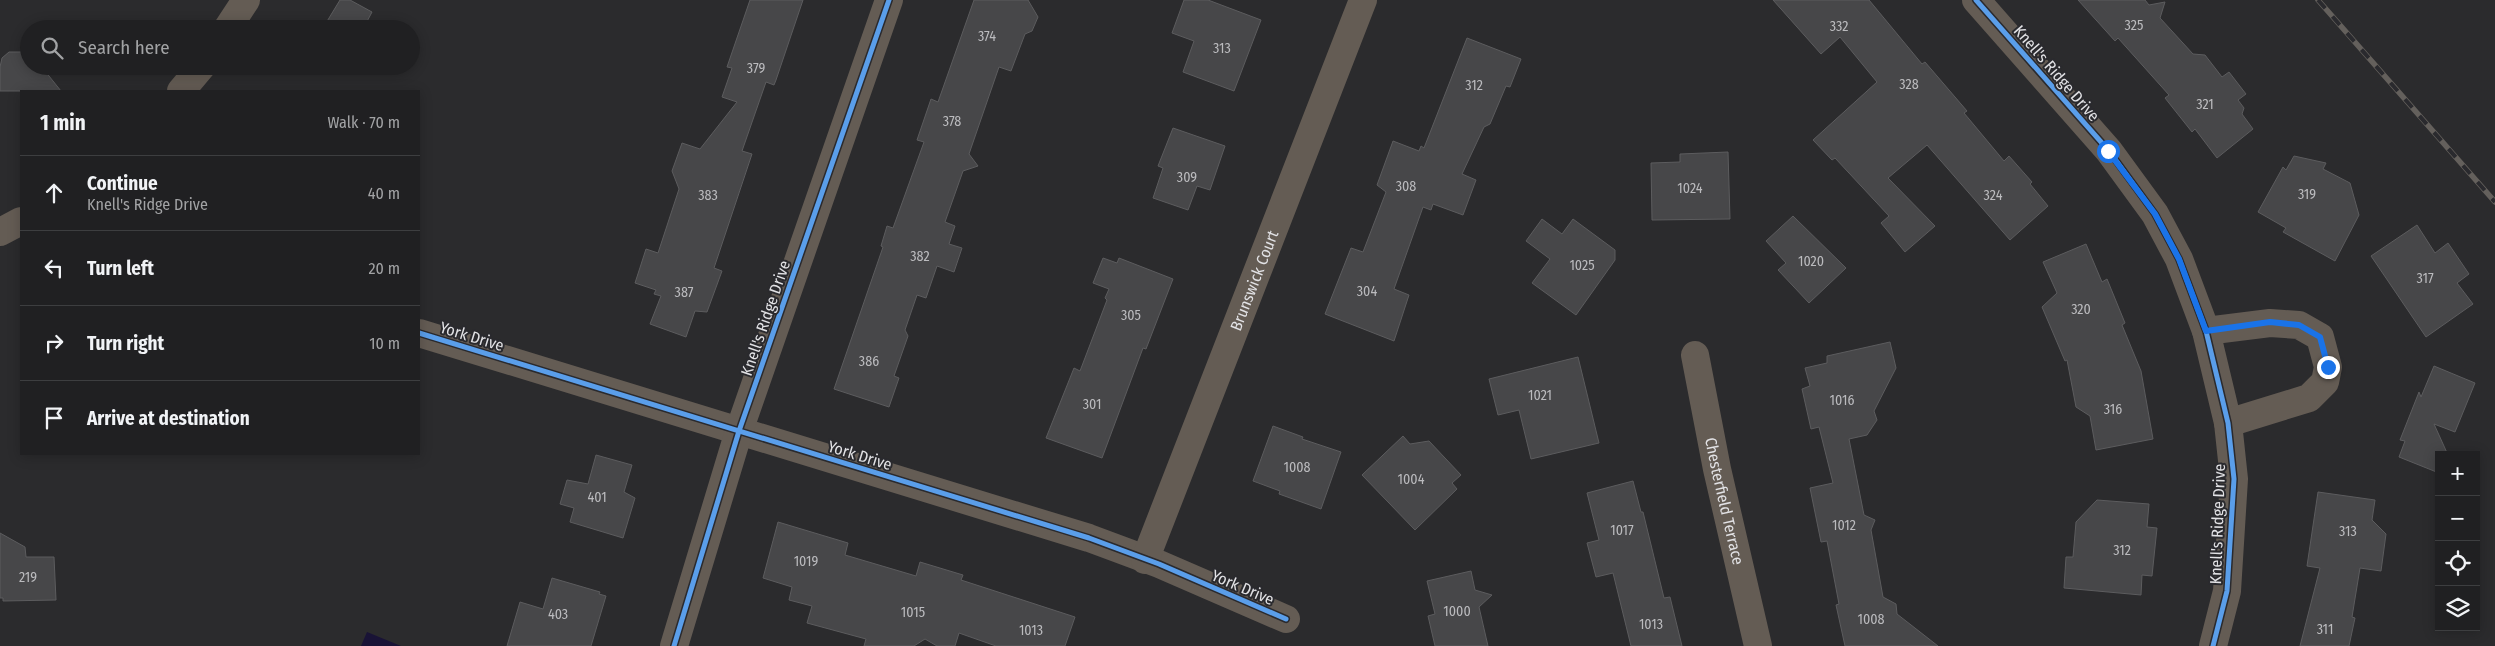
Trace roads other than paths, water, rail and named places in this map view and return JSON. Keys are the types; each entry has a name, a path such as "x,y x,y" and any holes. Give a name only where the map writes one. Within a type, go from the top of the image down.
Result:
{"street":[{"path":"233,20 246,0"},
{"name":"Knell's Ridge Drive","path":"674,646 739,431 888,0"},
{"name":"Brunswick Court","path":"1145,560 1363,0"},
{"name":"Knell's Ridge Drive","path":"1976,0 2108,151 2155,214 2179,259 2206,331 2228,423 2234,479 2227,591 2213,646"},
{"path":"182,90 194,75"},
{"path":"0,232 20,222"},
{"path":"2206,331 2270,322 2299,325 2320,337 2328,367 2324,382 2309,398 2228,423"},
{"name":"York Drive","path":"420,333 1089,538 1286,619"},
{"name":"Chesterfield Terrace","path":"1694,355 1717,469 1758,646"}],"railway":[{"path":"2318,0 2495,202"}]}
